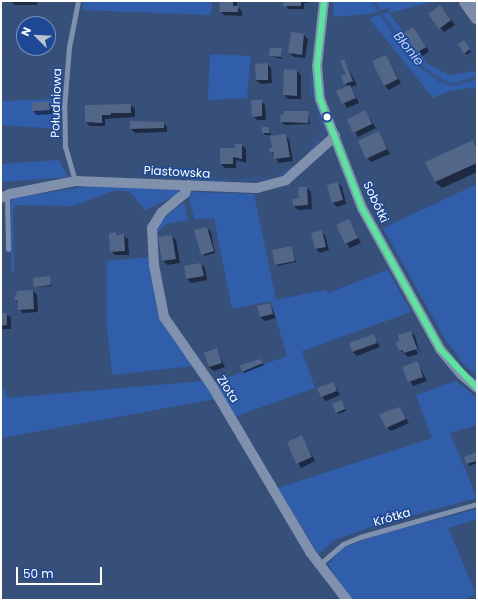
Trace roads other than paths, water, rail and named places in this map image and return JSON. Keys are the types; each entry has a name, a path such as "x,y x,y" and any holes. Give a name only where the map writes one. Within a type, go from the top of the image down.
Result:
{"street":[{"name":"Sobótki","path":"324,1 317,78 320,99 362,208 416,307 449,361 477,388"},
{"name":"Piastowska","path":"4,197 75,181 257,188 277,184 295,174 335,136"},
{"name":"Złota","path":"188,185 185,193 162,212 152,228 154,265 164,317 212,386 320,564 347,600"}],"lane":[{"name":"Południowa","path":"75,181 65,147 64,108 68,47 78,1"},
{"path":"4,197 8,249"},
{"name":"Krótka","path":"320,564 343,544 360,537 477,504"}],"waterway":[{"name":"Błonie","path":"373,1 413,59 423,68 440,80 452,85 477,78"},
{"path":"313,71 313,96"},
{"path":"310,153 325,130 318,109"},
{"path":"280,174 293,168"},
{"path":"196,178 228,181"},
{"path":"240,181 269,178"}]}
